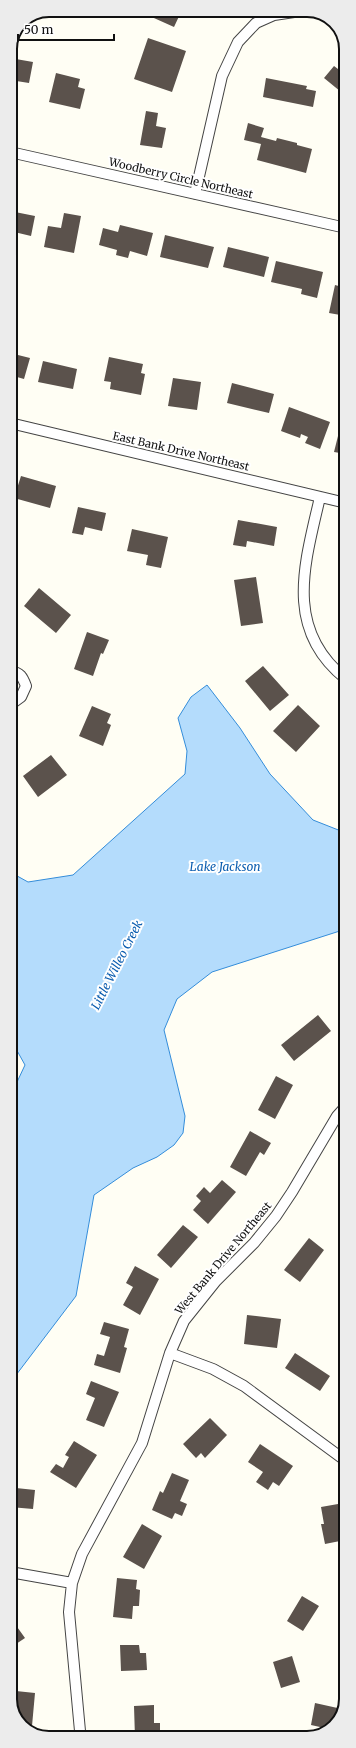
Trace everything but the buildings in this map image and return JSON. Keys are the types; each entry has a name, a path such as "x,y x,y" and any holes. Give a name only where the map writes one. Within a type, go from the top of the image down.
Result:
{"street":[{"path":"195,194 221,81 238,42 256,22 269,17"},
{"name":"Woodberry Circle Northeast","path":"17,154 339,226"},
{"name":"East Bank Drive Northeast","path":"17,425 339,501"},
{"path":"320,497 305,564 302,587 303,606 310,634 322,656 339,672"},
{"path":"17,672 22,676 26,686 21,697 17,700"},
{"name":"West Bank Drive Northeast","path":"81,1731 69,1612 72,1583 86,1547 142,1443 170,1353 184,1321 216,1281 254,1243 276,1216 339,1114"},
{"path":"170,1353 213,1369 244,1386 339,1456"},
{"path":"17,1573 72,1583"}],"water":[{"name":"Lake Jackson","path":"207,685 240,728 270,774 313,820 339,830 339,931 212,972 177,999 164,1030 185,1116 183,1133 174,1145 157,1157 133,1168 94,1195 76,1296 17,1374 17,1082 25,1065 17,1051 17,876 28,882 73,875 185,774 187,751 178,718 191,697"}],"water label":[{"name":"Little Willeo Creek","path":"117,965"}]}
